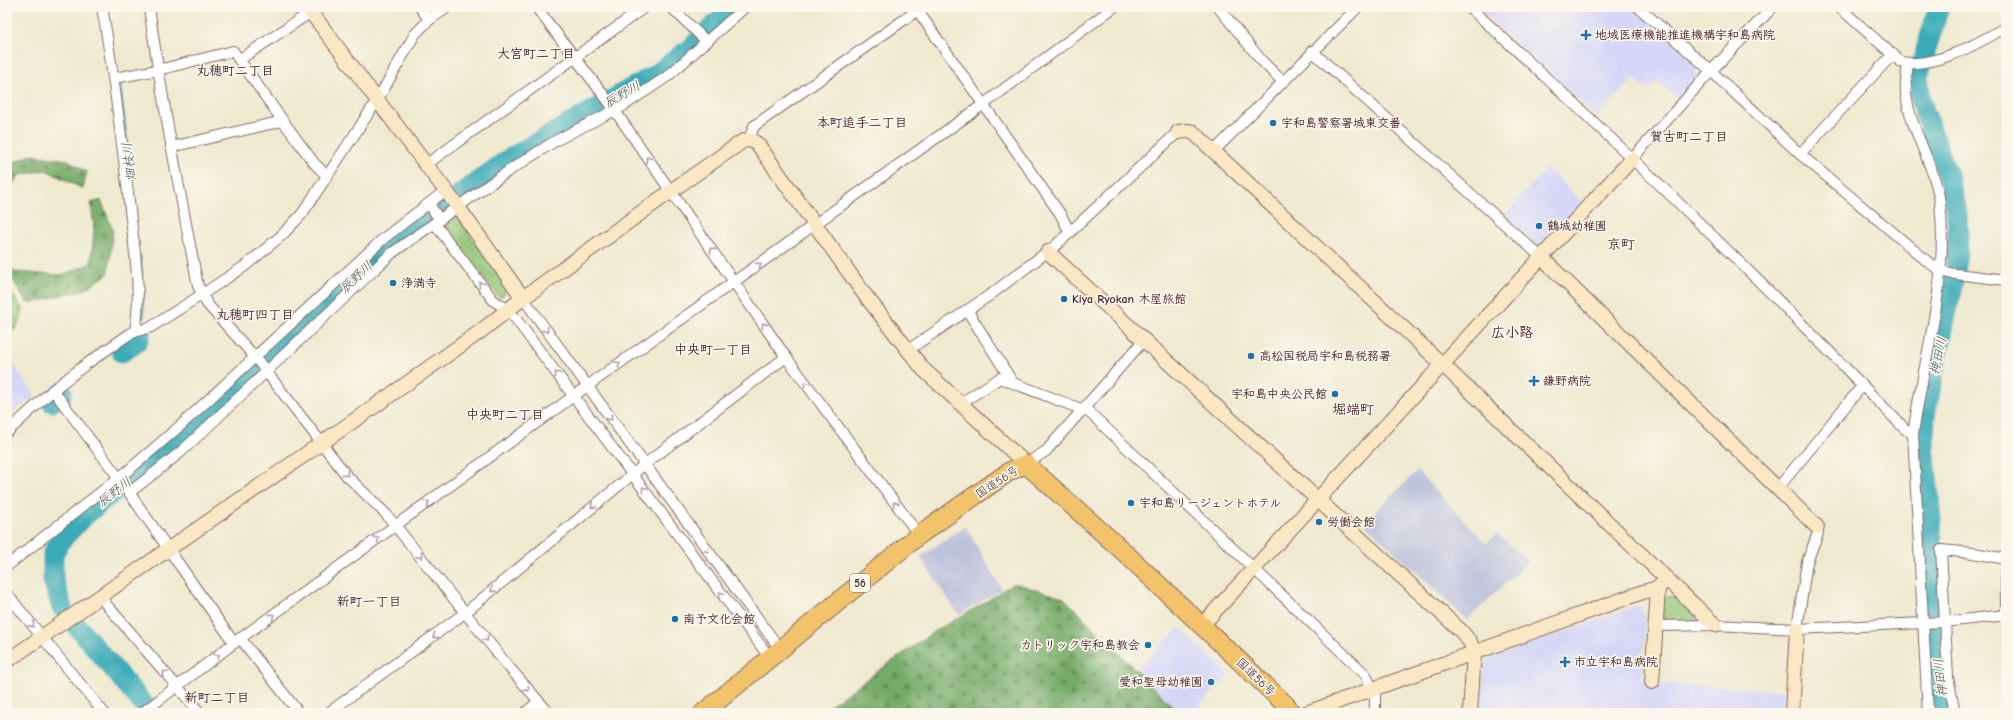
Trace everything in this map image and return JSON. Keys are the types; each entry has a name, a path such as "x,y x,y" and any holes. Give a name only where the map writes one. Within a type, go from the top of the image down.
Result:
{"highway":[{"name":"国道56号","path":"703,713 919,535 1010,471 1026,464 1202,625 1287,706 1291,713"}],"street":[{"path":"102,7 118,77 137,272 138,315 135,331"},
{"path":"149,7 171,147 198,286 202,295 208,304 255,357 347,476 386,514 507,665 549,713"},
{"path":"420,7 429,20"},
{"path":"7,432 56,395 135,331 151,326 202,295 245,266 281,236 302,214 326,175 378,99 415,34 429,20 448,7"},
{"path":"536,7 611,104 786,357 919,535"},
{"path":"427,164 645,7"},
{"path":"671,7 706,40"},
{"path":"7,566 119,480 180,426 383,239 430,205 452,199 555,141 611,104 668,76 706,40 745,7"},
{"path":"142,713 237,641 586,387 984,104 1114,7"},
{"path":"1218,7 1261,60 1282,81"},
{"path":"1213,152 1264,102 1282,81 1358,7"},
{"path":"1469,7 1558,88 1632,159 1863,385 1906,430 1913,434"},
{"path":"1638,7 1711,71 1800,154 1928,262 1945,272 2006,280"},
{"path":"1202,625 1443,365 1711,71 1774,7"},
{"path":"1839,7 1901,62 1911,63 1944,58 2006,26"},
{"path":"749,140 754,126 918,8 1061,215 1070,233"},
{"path":"240,60 309,10 427,164 586,387 645,464 775,654"},
{"path":"118,77 158,70 233,51 314,163 326,175"},
{"path":"1312,52 1541,257 1817,527 1818,533 1807,562 1797,629 1792,713"},
{"path":"1800,154 1893,54"},
{"path":"1911,63 1906,92 1911,118 1931,169 1940,202 1945,272 1913,434 1928,713"},
{"path":"171,147 283,121"},
{"path":"908,350 1048,252 1178,132 1193,132 1443,365 1662,583 1715,625"},
{"path":"7,661 321,444 509,310 523,298 671,191 743,141 754,141 759,146 814,225 923,369 1026,464 1046,452 1145,339"},
{"path":"128,492 182,451 264,370 392,253 438,220 452,199"},
{"path":"430,205 438,220 494,301 509,310 632,474 775,654"},
{"path":"1048,252 1145,339 1461,631 1470,642 1474,652 1470,713"},
{"path":"967,310 1013,383"},
{"path":"328,713 466,612 632,474 786,357"},
{"path":"961,404 1000,378 1083,408 1366,675 1375,696 1375,713"},
{"path":"1778,488 1863,385"},
{"path":"56,395 128,492 168,551 237,641 299,713"},
{"path":"1955,713 1948,677 1942,622 1941,550 1974,553 2006,559"},
{"path":"1656,626 1715,625 1797,629 1942,622 2006,616 2006,575"},
{"path":"1652,682 1656,626 1662,583"},
{"path":"1306,713 1372,688 1643,592 1662,583"},
{"path":"7,594 104,713"},
{"path":"99,596 200,713"},
{"path":"525,713 538,702"}],"shaded area":[{"name":"地域医療機能推進機構宇和島病院","path":"1477,7 1633,7 1695,63 1697,78 1677,99 1658,81 1648,90 1634,78 1597,117"},
{"path":"1547,168 1584,203 1541,249 1504,215"},
{"path":"7,356 36,396 7,416"},
{"path":"1417,471 1486,543 1497,534 1529,561 1467,620 1364,523"},
{"path":"965,526 1002,589 959,615 920,557"},
{"name":"市立宇和島病院","path":"1639,605 1646,614 1642,682 1785,691 1784,713 1480,713 1484,666 1489,658"},
{"path":"1179,627 1229,675 1193,713 1172,713 1133,674"}],"green space":[{"path":"31,155 68,160 87,172 83,189 46,170 20,175 7,191 7,165"},
{"path":"101,200 113,230 108,274 86,289 32,303 26,302 13,280 7,276 7,263 14,272 63,275 91,263 94,228 91,203"},
{"path":"457,216 500,279 506,293 499,298 444,226"},
{"path":"7,289 21,306 22,315 19,323 7,336"},
{"path":"1014,583 1064,598 1170,704 1175,713 819,713 932,633 984,603"},
{"path":"1673,596 1694,614 1694,622 1663,621 1663,599 1665,597"}],"waterway":[{"name":"辰野川","path":"62,607 53,580 53,554 60,541 85,515 166,451 393,243 509,159 658,73 692,47 734,7"},
{"name":"神田川","path":"1939,7 1918,76 1921,102 1949,179 1957,214 1958,235 1956,266 1925,415 1924,446 1931,519 1936,644 1944,713"},
{"name":"畑枝川","path":"119,81 128,154"},
{"name":"畑枝川","path":"140,256 143,318"},
{"name":"畑枝川","path":"122,352 136,343 140,335"},
{"path":"52,402 62,393"},
{"name":"辰野川","path":"77,626 151,713"}],"place":[{"name":"地域医療機能推進機構宇和島病院","path":"1586,35"},
{"name":"宇和島警察署城東交番","path":"1273,123"},
{"name":"鶴城幼稚園","path":"1539,226"},
{"name":"浄満寺","path":"393,283"},
{"name":"Kiya Ryokan 木屋旅館","path":"1064,299"},
{"name":"高松国税局宇和島税務署","path":"1251,356"},
{"name":"鎌野病院","path":"1534,381"},
{"name":"宇和島中央公民館","path":"1335,394"},
{"name":"宇和島リージェントホテル","path":"1131,503"},
{"name":"労働会館","path":"1319,522"},
{"name":"南予文化会館","path":"675,619"},
{"name":"カトリック宇和島教会","path":"1148,645"},
{"name":"市立宇和島病院","path":"1565,662"},
{"name":"愛和聖母幼稚園","path":"1211,682"}],"district":[{"name":"大宮町二丁目","path":"536,53"},
{"name":"丸穂町二丁目","path":"235,70"},
{"name":"本町追手二丁目","path":"862,122"},
{"name":"賀古町二丁目","path":"1689,136"},
{"name":"京町","path":"1621,244"},
{"name":"丸穂町四丁目","path":"255,314"},
{"name":"広小路","path":"1512,332"},
{"name":"中央町一丁目","path":"713,349"},
{"name":"堀端町","path":"1353,409"},
{"name":"中央町二丁目","path":"505,414"},
{"name":"新町一丁目","path":"369,601"},
{"name":"新町二丁目","path":"217,697"}]}
